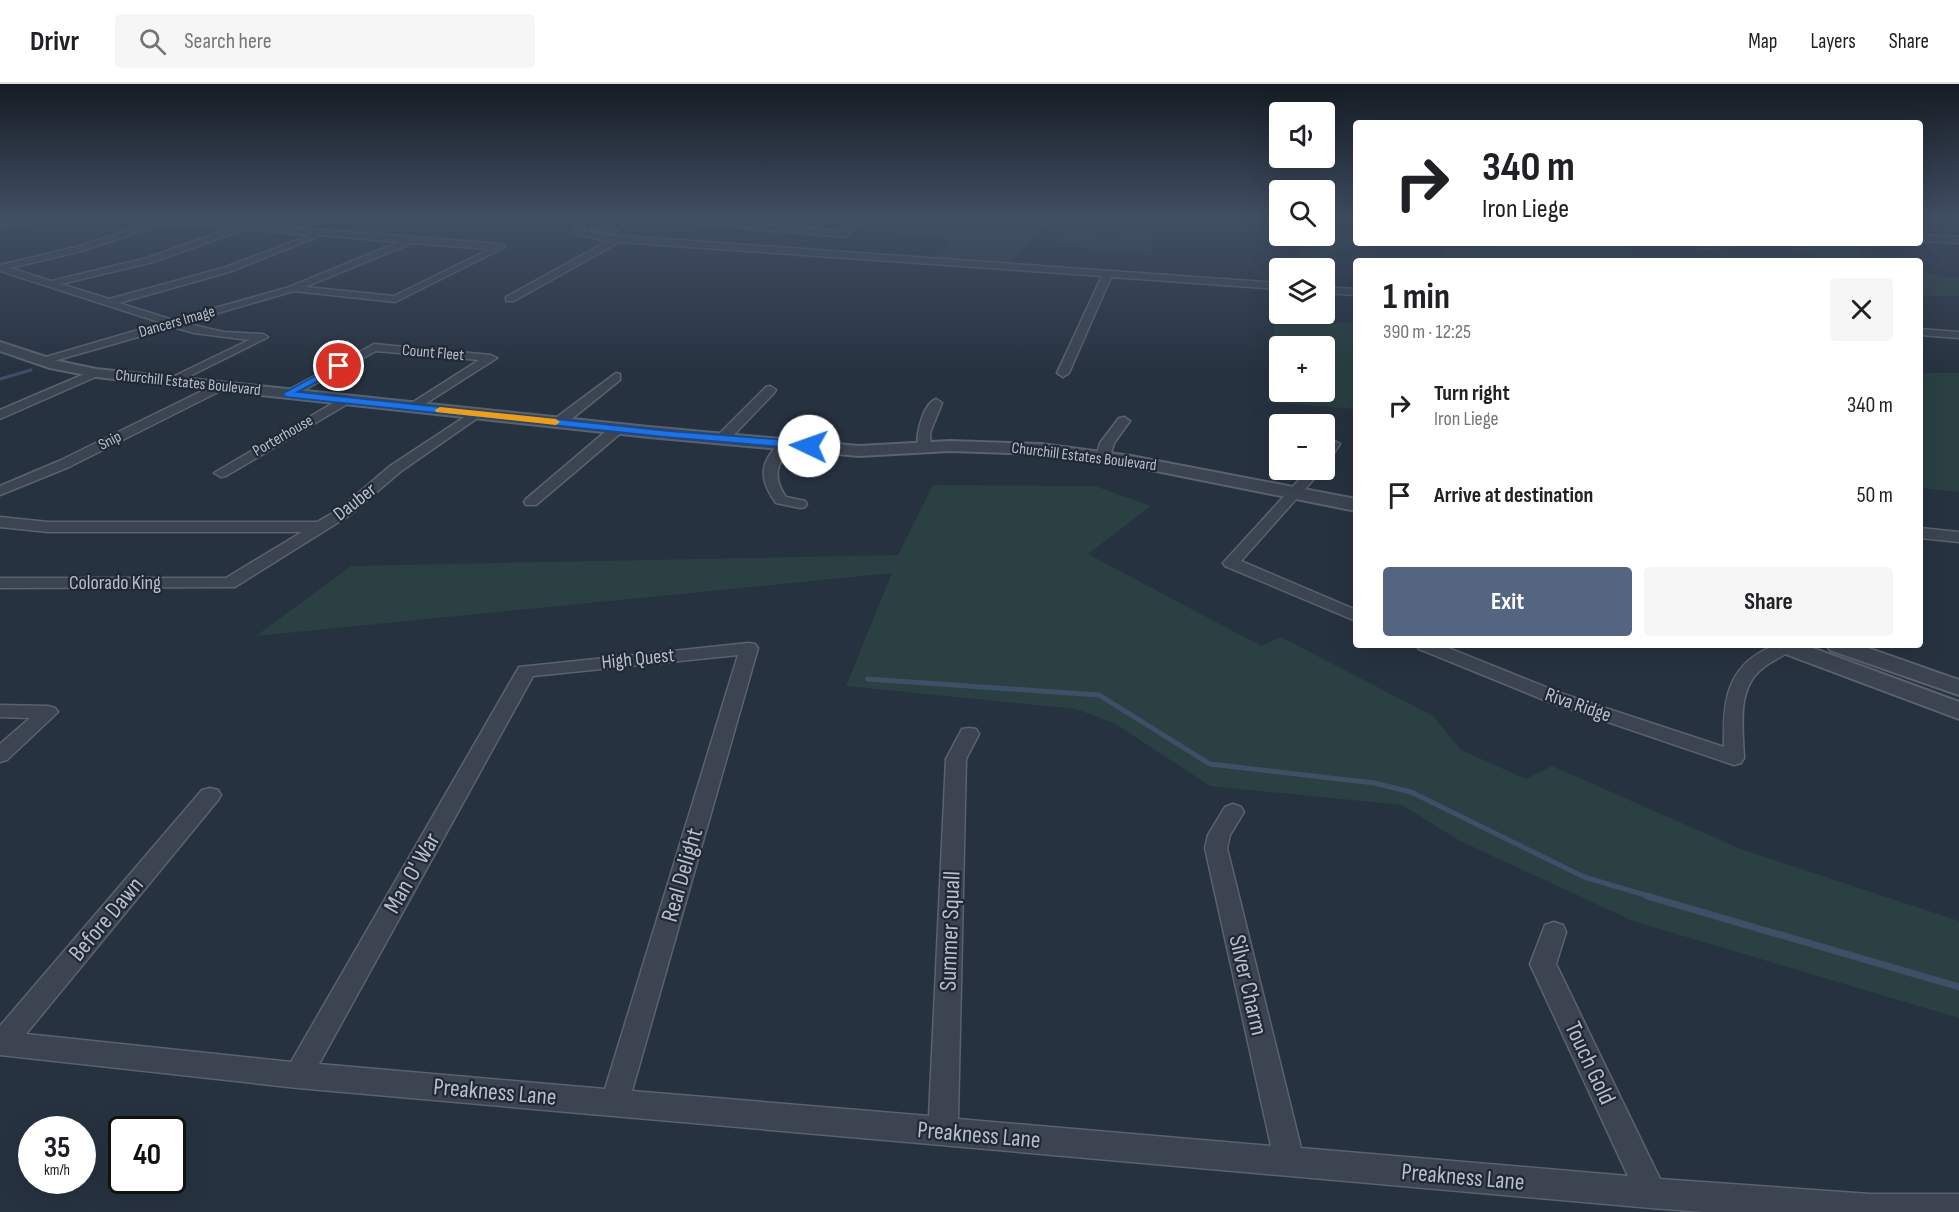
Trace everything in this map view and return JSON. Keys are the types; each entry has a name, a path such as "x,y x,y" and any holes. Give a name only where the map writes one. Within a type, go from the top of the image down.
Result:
{"street":[{"path":"2,269 172,324 214,334 263,337 168,382"},
{"path":"50,285 115,269"},
{"path":"107,303 230,269"},
{"name":"Dancers Image","path":"43,361 292,289 341,269"},
{"path":"292,289 395,299 457,269"},
{"path":"510,300 565,269"},
{"path":"1036,269 1269,285"},
{"path":"1063,373 1107,274"},
{"path":"1335,291 1353,292"},
{"path":"1923,332 1959,335"},
{"name":"Count Fleet","path":"287,394 374,347 491,358 414,407"},
{"name":"Churchill Estates Boulevard","path":"3,349 96,373 722,439 859,451 924,440 1007,447 1105,450 1269,469"},
{"path":"0,415 96,373"},
{"path":"558,423 616,377"},
{"name":"Snip","path":"0,491 64,464 218,387"},
{"path":"722,439 770,390"},
{"name":"Porterhouse","path":"220,472 345,400"},
{"path":"924,440 936,403"},
{"name":"Dauber","path":"229,583 345,512 394,470 475,414"},
{"path":"1105,450 1124,421"},
{"path":"531,502 617,429"},
{"path":"785,444 770,464 769,481 781,500 800,504"},
{"name":"Churchill Estates Boulevard","path":"1105,450 1353,504"},
{"path":"1307,480 1231,563 1353,615"},
{"name":"Churchill Estates Boulevard","path":"1330,480 1353,488"},
{"path":"0,522 48,527 321,528"},
{"path":"1923,533 1959,537"},
{"name":"Colorado King","path":"0,583 229,583"},
{"name":"High Quest","path":"526,671 749,648"},
{"name":"Real Delight","path":"615,1102 749,648"},
{"name":"Riva Ridge","path":"1432,648 1556,698 1734,758 1735,701 1740,684 1749,669 1781,648"},
{"path":"1789,648 1959,711"},
{"path":"1846,648 1959,688"},
{"name":"Man O' War","path":"298,1075 526,671"},
{"path":"0,711 48,712 0,755"},
{"name":"Summer Squall","path":"943,1132 956,759 969,734"},
{"name":"Before Dawn","path":"1,1043 210,795"},
{"name":"Silver Charm","path":"1233,812 1219,835 1216,848 1290,1162"},
{"name":"Touch Gold","path":"1554,932 1543,964 1651,1192"},
{"name":"Preakness Lane","path":"1,1043 298,1075 1290,1162 1870,1209 1959,1209"}],"green space":[{"path":"1923,273 1959,279 1959,296 1923,296"},
{"path":"1353,323 1353,409 1268,402 1269,391 1269,402 1335,402 1335,336 1274,336 1275,324"},
{"path":"1923,373 1959,373 1959,492 1923,488"},
{"path":"933,485 1095,486 1151,506 1088,554 1261,646 1281,637 1433,716 1461,750 1526,779 1552,766 1741,849 1959,921 1959,1018 1633,921 1460,841 1402,805 1210,786 1114,723 1076,709 846,686 892,573 256,636 351,566 898,555"}],"waterway":[{"path":"0,379 31,370"},
{"path":"868,679 1099,695 1210,764 1374,783 1411,792 1584,877 1652,897"},
{"path":"1647,896 1959,987"}],"slow traffic":[{"path":"440,410 556,422"}],"route":[{"path":"339,366 287,394 667,434 809,446"}]}
